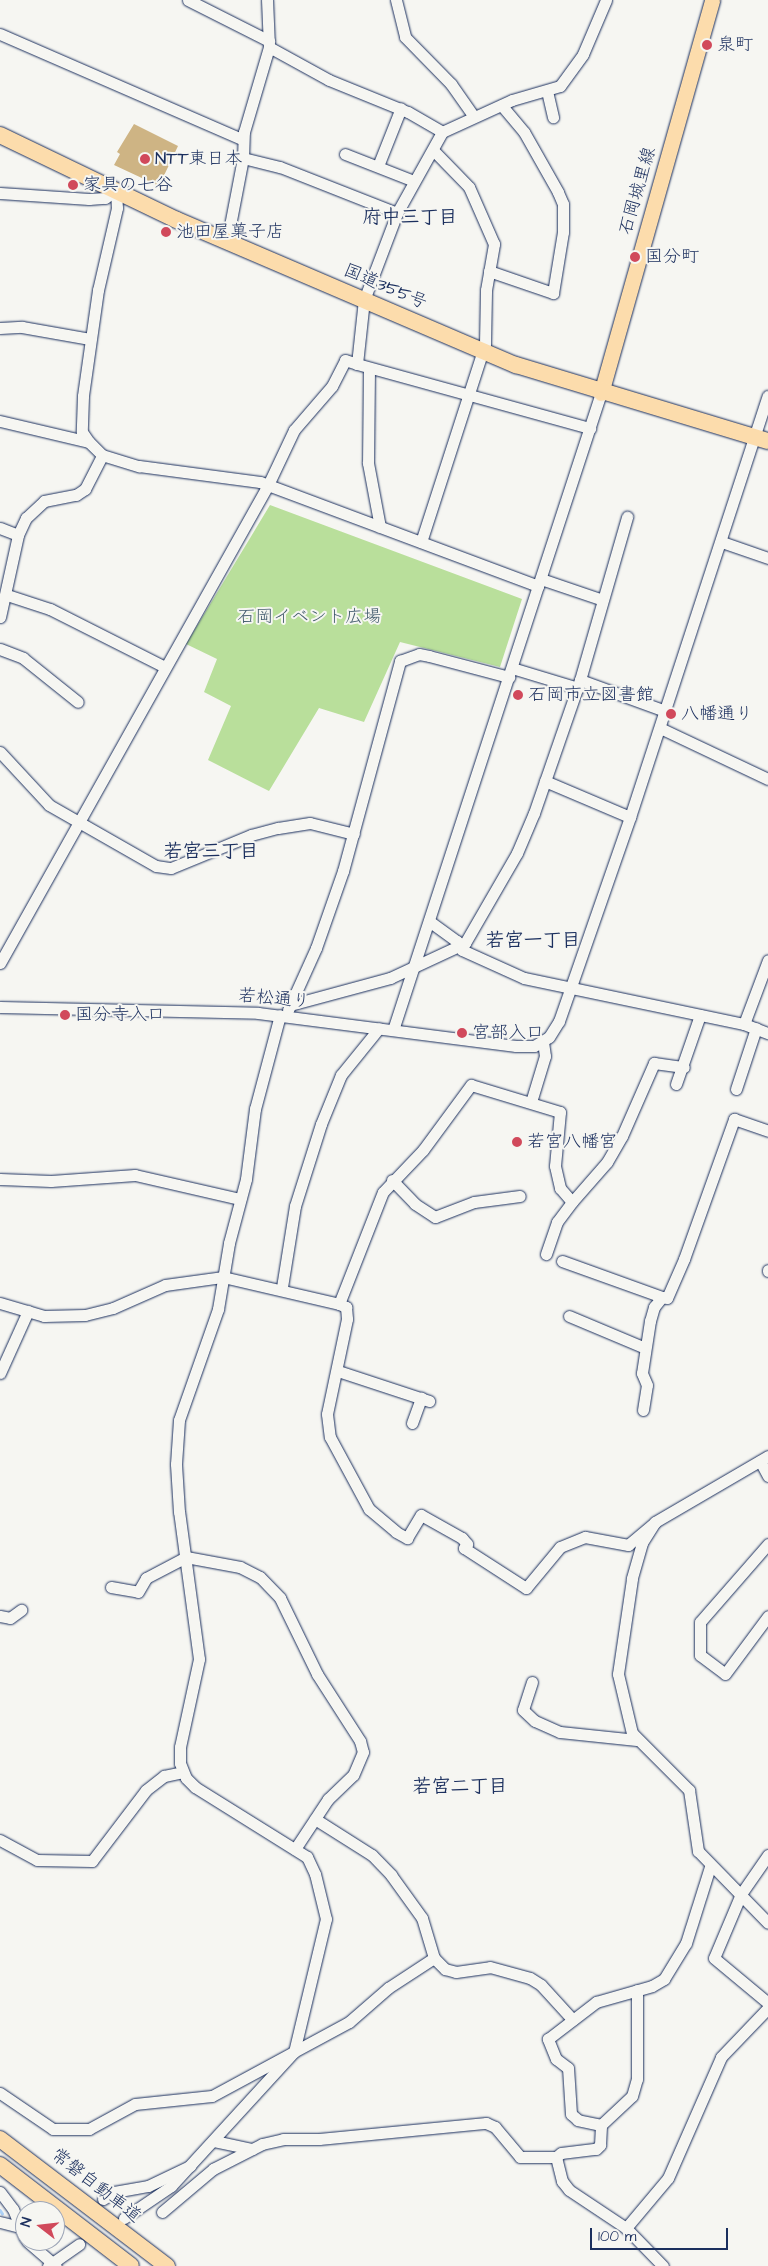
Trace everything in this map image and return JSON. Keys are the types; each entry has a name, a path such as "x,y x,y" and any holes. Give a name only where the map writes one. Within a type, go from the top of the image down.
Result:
{"highway":[{"name":"国道355号","path":"0,135 227,241 483,351 600,393 762,440"},
{"name":"常磐自動車道","path":"0,2139 166,2266"},
{"path":"0,2165 131,2266"}],"main road":[{"name":"石岡城里線","path":"600,393 712,0"}],"street":[{"path":"188,0 269,44 329,80 401,108 442,132"},
{"path":"227,241 243,158 242,140 269,44 267,0"},
{"path":"396,0 405,37 451,84 473,116"},
{"path":"357,364 364,300 397,214 442,132 500,105 560,86 583,54 606,0"},
{"path":"0,34 242,140"},
{"path":"547,91 553,117"},
{"path":"489,271 553,293 563,232 563,204 558,192 524,132 500,105"},
{"path":"378,166 401,108"},
{"path":"421,542 483,351 488,321 492,233 469,187 433,150"},
{"path":"345,154 414,182"},
{"path":"243,158 280,167 397,214"},
{"path":"0,193 98,199 116,190 117,208 90,339 82,417 82,432 102,455 138,466 235,477 268,485 421,542 540,583 603,600"},
{"path":"0,328 22,327 90,339"},
{"path":"0,963 268,485 294,430 332,386 344,360 369,369 590,428"},
{"path":"369,369 368,464 380,527"},
{"path":"393,1030 511,673 600,393"},
{"path":"531,1102 545,1056 543,1041 555,1029 571,986 722,542 762,440 768,396"},
{"path":"0,421 89,442"},
{"path":"0,617 7,595 18,535 26,518 44,501 76,495 85,489 102,455"},
{"path":"290,1005 351,991 413,967 459,946 488,906 517,854 545,781 579,684 627,517"},
{"path":"0,528 18,535"},
{"path":"722,542 768,558"},
{"path":"7,595 50,608 166,667"},
{"path":"0,649 23,658 78,702"},
{"path":"124,2218 171,2186 192,2166 294,2052 326,1919 315,1874 307,1857 195,1787 183,1772 180,1748 199,1659 176,1464 180,1420 209,1340 240,1198 255,1109 283,1016 290,1005 319,940 354,834 400,661 419,654 511,673 579,684 666,711"},
{"path":"660,728 768,779"},
{"path":"0,752 49,805 80,820 135,857 170,868 250,835 278,828 310,823 354,834"},
{"path":"545,781 630,817"},
{"path":"429,921 459,946 524,978 565,988 571,986 700,1014 744,1024 768,1033"},
{"path":"744,1024 768,960"},
{"name":"若松通り","path":"0,1007 283,1016 516,1046 543,1041"},
{"path":"676,1084 684,1067 700,1014"},
{"path":"282,1288 295,1206 324,1117 341,1075 379,1028"},
{"path":"736,1089 756,1028"},
{"path":"546,1254 557,1222 607,1162 622,1136 654,1063 684,1067"},
{"path":"339,1304 383,1192 392,1180 423,1150 471,1085 560,1112 555,1166 560,1188 572,1202"},
{"path":"562,1261 667,1298 684,1259 734,1119 768,1130"},
{"path":"0,1179 52,1181 135,1175 240,1198"},
{"path":"392,1180 415,1204 435,1217 474,1202 520,1196"},
{"path":"0,1303 44,1316 85,1315 112,1308 165,1286 223,1277 282,1288 304,1298 346,1307 347,1319 338,1371 327,1414 334,1447 370,1508 406,1538 421,1515 462,1538 467,1544 464,1548 526,1588 560,1547 585,1537 628,1545 655,1522 764,1459 768,1476"},
{"path":"643,1410 647,1385 642,1374 645,1348 654,1307 662,1297"},
{"path":"0,1372 28,1311"},
{"path":"569,1316 645,1348"},
{"path":"338,1371 425,1400 412,1423"},
{"path":"655,1522 638,1554 618,1662 620,1685 637,1740 689,1790 698,1851 710,1867 741,1894 768,1923"},
{"path":"766,1548 700,1622 700,1655 725,1674 768,1616"},
{"path":"111,1587 138,1592 146,1578 186,1557 240,1567 272,1587 290,1612 328,1694 360,1741 360,1763 295,1849"},
{"path":"0,1616 10,1618 20,1610"},
{"path":"532,1682 523,1710 535,1721 560,1732 637,1740"},
{"path":"0,1840 37,1860 92,1861 146,1790 164,1776 183,1772"},
{"path":"316,1819 372,1855 391,1875 422,1918 434,1958 446,1969 456,1972 484,1966 530,1978 541,1985 573,2020"},
{"path":"768,1855 741,1894 714,1958 768,2003"},
{"path":"601,2125 578,2120 571,2114 568,2068 550,2048 548,2039 596,2002 637,1990 664,1979 686,1943 710,1867"},
{"path":"0,2093 48,2128 86,2129 135,2104 212,2096 350,2022 388,1988 434,1958"},
{"path":"162,2212 213,2169 252,2149 283,2139 319,2139 486,2123 495,2127 516,2156 556,2158 599,2148 601,2125 632,2096 637,2080 637,1990"},
{"path":"626,2228 668,2178 721,2057 768,2008"},
{"path":"214,2140 252,2149"},
{"path":"556,2158 562,2181 569,2190 626,2228 663,2266"},
{"path":"103,2199 124,2191 148,2186 192,2166"},
{"path":"124,2191 135,2210"},
{"path":"0,2192 15,2212"},
{"path":"0,2222 15,2229"},
{"path":"37,2251 52,2265 79,2244"}],"green space":[{"name":"石岡イベント広場","path":"270,505 522,599 500,667 400,642 364,722 319,708 269,791 208,760 231,706 204,692 217,659 186,644"}],"building":[{"name":"NTT東日本","path":"134,124 178,146 159,186 114,165 120,154 117,152"}],"place":[{"name":"泉町","path":"707,45"},
{"name":"NTT東日本","path":"145,159"},
{"name":"家具の七谷","path":"73,185"},
{"name":"池田屋菓子店","path":"166,232"},
{"name":"国分町","path":"635,257"},
{"name":"石岡市立図書館","path":"518,695"},
{"name":"八幡通り","path":"671,714"},
{"name":"国分寺入口","path":"65,1015"},
{"name":"宮部入口","path":"462,1033"},
{"name":"若宮八幡宮","path":"517,1142"}],"district":[{"name":"府中三丁目","path":"410,218"},
{"name":"若宮三丁目","path":"211,852"},
{"name":"若宮一丁目","path":"533,941"},
{"name":"若宮二丁目","path":"460,1787"}]}
